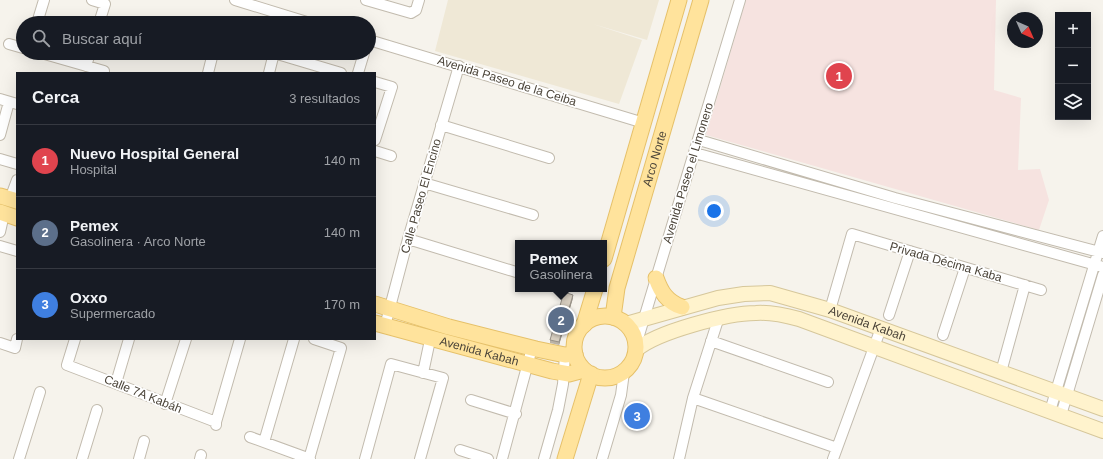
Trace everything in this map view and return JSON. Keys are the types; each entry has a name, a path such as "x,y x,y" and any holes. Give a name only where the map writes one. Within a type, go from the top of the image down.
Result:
{"main road":[{"name":"Arco Norte","path":"607,249 680,0"},
{"name":"Arco Norte","path":"619,321 616,295 701,0"},
{"path":"656,278 664,295 672,302 682,307"},
{"path":"584,325 600,317 619,321 631,330 636,347 630,366 624,372 608,378 587,372 570,354 584,325 594,292"},
{"name":"Avenida Kabah","path":"619,321 644,319 718,298 762,292 788,296 881,328 1103,409"},
{"name":"Avenida Kabah","path":"376,304 449,327 532,348 570,354"},
{"name":"Avenida Kabah","path":"636,347 663,334 718,320 754,313 783,315 799,319 1103,431"},
{"name":"Avenida Kabah","path":"380,325 430,340 563,373 573,374 587,372"},
{"path":"565,459 587,372"}],"street":[{"path":"39,16 44,0"},
{"path":"92,0 105,4 101,16"},
{"path":"235,0 254,3 290,16"},
{"path":"366,0 411,14 416,10 419,0"},
{"name":"Avenida Paseo el Limonero","path":"636,347 740,0"},
{"name":"Avenida Paseo de la Ceiba","path":"376,42 644,123"},
{"path":"9,44 16,46"},
{"path":"65,60 104,71"},
{"path":"86,66 88,60"},
{"path":"208,72 211,60"},
{"path":"269,72 272,60"},
{"path":"296,60 335,72"},
{"path":"358,72 362,60"},
{"name":"Calle Paseo El Encino","path":"380,325 390,308 408,239 459,66"},
{"path":"376,82 392,87 376,137"},
{"path":"0,135 9,102"},
{"path":"441,125 549,158"},
{"path":"698,140 893,203 1098,266"},
{"path":"376,152 390,156"},
{"path":"695,153 893,203 1101,252"},
{"path":"0,159 16,164"},
{"path":"9,198 16,182"},
{"path":"424,183 533,215"},
{"path":"0,232 7,215"},
{"name":"Privada Décima Kaba","path":"830,310 852,234 1040,290"},
{"path":"1055,413 1098,266 1103,236"},
{"path":"408,239 515,272"},
{"path":"0,246 16,251"},
{"path":"889,315 910,251"},
{"path":"943,335 965,268"},
{"path":"1061,394 1103,275"},
{"path":"1000,372 1025,285"},
{"path":"682,458 693,398 718,320"},
{"path":"834,459 881,328"},
{"path":"0,343 15,348 17,340"},
{"name":"Calle 7A Kabáh","path":"75,340 67,364 216,424 240,340"},
{"path":"116,383 129,340"},
{"path":"165,404 186,340"},
{"path":"264,442 294,340"},
{"path":"250,437 309,459 341,348 317,340"},
{"path":"423,373 430,340"},
{"path":"711,341 828,382"},
{"path":"502,459 516,414 532,348"},
{"path":"544,459 558,410 563,384 563,373 570,354"},
{"path":"365,459 391,364 443,378 420,459"},
{"path":"602,459 621,395 624,372"},
{"path":"19,459 40,392"},
{"path":"693,398 837,448"},
{"path":"471,400 516,414"},
{"path":"82,459 97,410"},
{"path":"142,458 144,442"},
{"path":"460,450 488,459"}],"shaded area":[{"path":"448,0 659,0 647,40 593,24 642,40 619,104 435,51"},
{"path":"746,0 996,0 994,90 1021,98 1018,170 1040,169 1049,200 1039,230 706,135"}],"building":[{"path":"564,292 573,295 559,342 550,340"}],"place":[{"name":"Nuevo Hospital General","path":"839,76"},
{"name":"Pemex","path":"561,320"},
{"name":"Oxxo","path":"637,416"}]}
